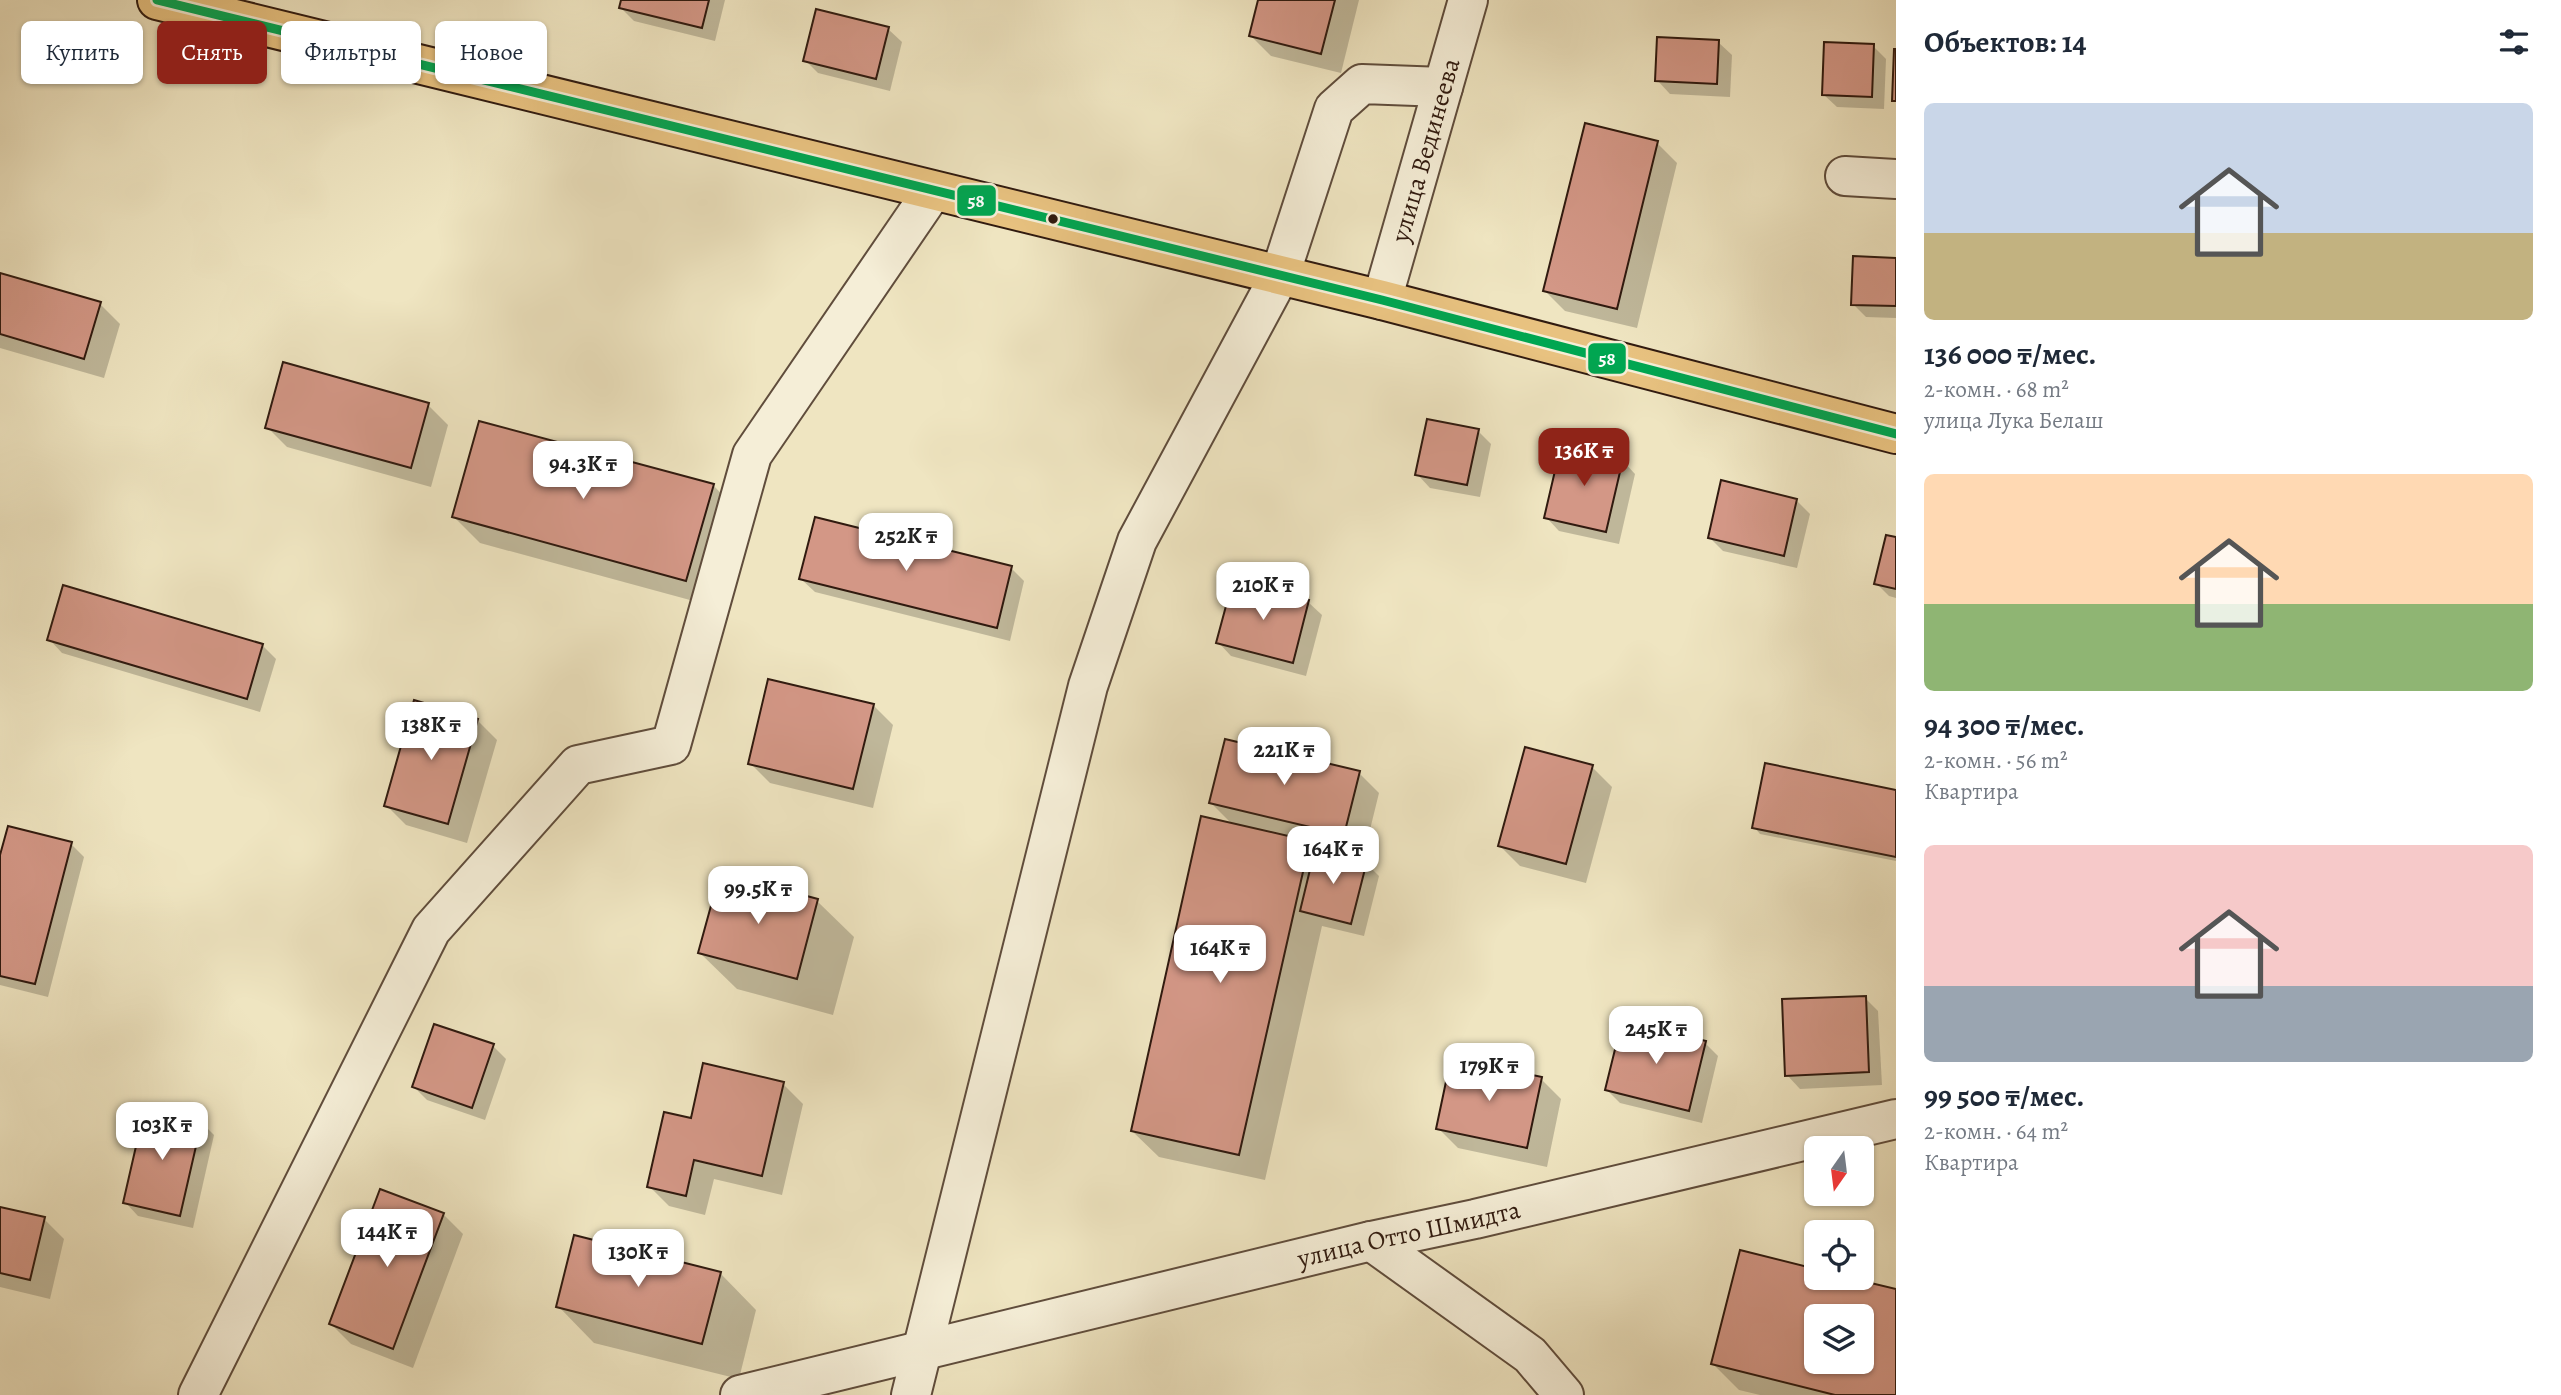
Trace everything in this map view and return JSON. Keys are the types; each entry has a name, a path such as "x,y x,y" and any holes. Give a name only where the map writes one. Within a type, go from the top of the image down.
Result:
{"main road":[{"path":"157,0 932,192 1382,300 1896,434"}],"street":[{"name":"улица Вединеева","path":"1382,300 1468,0"},
{"path":"911,1395 1088,686 1136,541 1280,275 1334,108 1362,84 1443,87"},
{"path":"1845,176 1896,179"},
{"path":"198,1395 431,930 578,765 671,746 752,455 932,192"},
{"name":"улица Отто Шмидта","path":"740,1395 1371,1241 1475,1219 1896,1119"},
{"path":"1371,1241 1530,1355 1564,1395"}],"building":[{"path":"621,0 709,0 702,28 619,8"},
{"path":"1258,0 1335,0 1321,54 1249,36"},
{"path":"816,9 889,27 876,79 803,61"},
{"path":"1657,37 1719,40 1717,84 1655,81"},
{"path":"1824,42 1874,44 1872,97 1822,95"},
{"path":"1894,49 1896,101 1892,101"},
{"path":"1585,123 1658,141 1617,309 1543,291"},
{"path":"1853,256 1896,258 1896,306 1851,305"},
{"path":"0,273 101,302 84,359 0,334"},
{"path":"283,362 429,403 411,468 265,428"},
{"path":"1427,419 1479,429 1467,485 1415,475"},
{"path":"479,421 714,484 686,581 452,517"},
{"path":"1561,445 1623,459 1606,532 1544,518"},
{"path":"1721,480 1797,499 1784,556 1708,538"},
{"path":"815,517 1012,566 997,628 799,579"},
{"path":"1886,535 1896,537 1896,589 1874,584"},
{"path":"1233,580 1309,600 1293,663 1216,643"},
{"path":"63,585 263,644 247,699 47,640"},
{"path":"768,679 874,704 853,789 748,764"},
{"path":"414,700 478,719 448,824 384,806"},
{"path":"1225,739 1360,771 1344,835 1209,803"},
{"path":"1525,747 1593,765 1566,864 1498,846"},
{"path":"1765,763 1896,790 1896,857 1752,828"},
{"path":"1201,816 1310,841 1239,1155 1131,1131"},
{"path":"8,826 72,842 35,984 0,976 0,855"},
{"path":"1315,849 1367,861 1351,924 1300,911"},
{"path":"720,873 818,899 797,979 698,953"},
{"path":"1866,996 1869,1072 1785,1076 1782,999"},
{"path":"1622,1021 1706,1041 1689,1111 1605,1090"},
{"path":"434,1024 494,1044 472,1108 412,1087"},
{"path":"1451,1058 1542,1077 1527,1148 1436,1129"},
{"path":"703,1063 784,1082 762,1176 694,1160 686,1196 647,1187 664,1112 691,1118"},
{"path":"145,1107 202,1120 180,1216 123,1203"},
{"path":"380,1189 444,1213 393,1349 329,1324"},
{"path":"0,1207 45,1217 30,1280 0,1273"},
{"path":"574,1235 721,1272 702,1344 556,1307"},
{"path":"1740,1250 1804,1266 1804,1290 1874,1290 1874,1284 1896,1289 1896,1395 1835,1395 1711,1364"}],"transit line":[{"name":"58","path":"157,0 1382,300 1896,434"}]}
